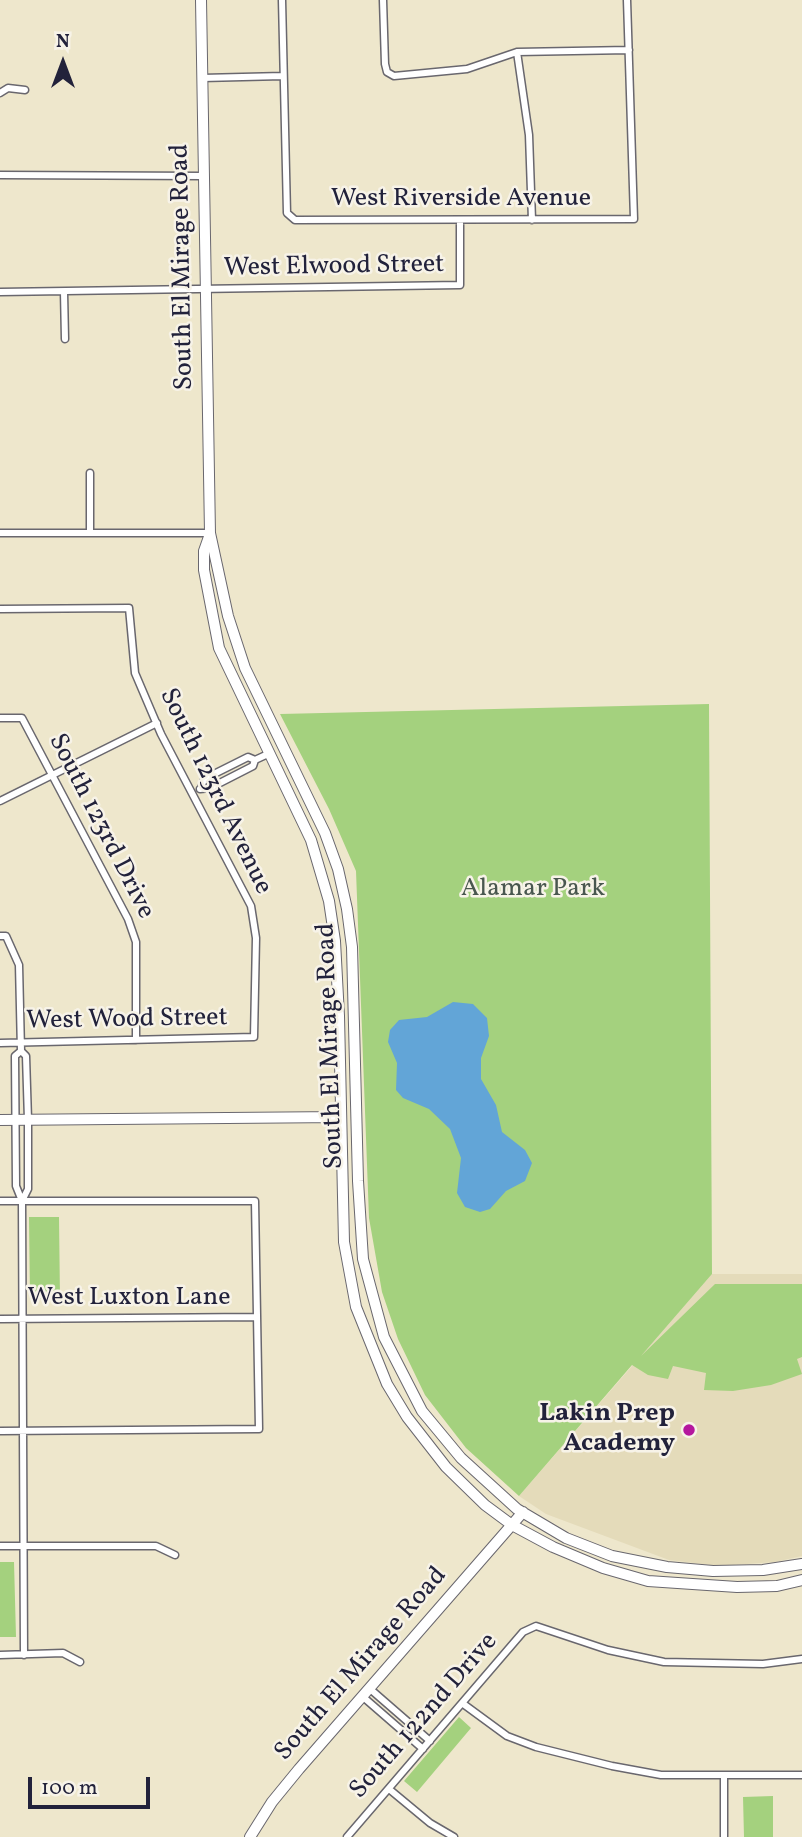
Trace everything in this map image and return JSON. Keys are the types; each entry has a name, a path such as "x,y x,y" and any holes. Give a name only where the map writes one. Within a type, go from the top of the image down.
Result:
{"main road":[{"name":"South El Mirage Road","path":"201,0 211,533 228,616 245,668 324,833 338,869 348,909 352,947 358,1181 363,1259 380,1326 402,1377 422,1411 461,1458 523,1512 272,1802 250,1837"},
{"name":"South El Mirage Road","path":"211,533 204,551 204,569 219,648 311,840 329,901 335,953 344,1242 356,1307 387,1384 407,1417 446,1467 485,1505 512,1525"},
{"path":"0,1120 340,1117"},
{"path":"523,1512 566,1538 612,1556 667,1567 713,1572 763,1570 802,1564"},
{"path":"512,1525 603,1568 648,1581 737,1587 777,1586 802,1580"}],"street":[{"path":"202,79 283,76 282,0"},
{"path":"383,0 387,72 394,76 442,74 517,52 629,50 627,0"},
{"name":"West Riverside Avenue","path":"283,76 289,218 634,219 629,50"},
{"path":"517,52 529,135 532,220"},
{"path":"0,93 8,88 25,90"},
{"path":"0,175 204,176"},
{"name":"West Elwood Street","path":"0,292 191,292 206,289 460,285 460,220"},
{"path":"64,292 65,339"},
{"path":"90,473 90,533"},
{"path":"0,533 211,533"},
{"name":"South 123rd Avenue","path":"0,609 129,608 135,673 157,723 251,906 256,938 254,1037"},
{"name":"South 123rd Drive","path":"0,718 22,718 128,919 136,942 136,1040"},
{"path":"0,801 157,723"},
{"path":"192,793 201,789 204,779 248,757 254,760 268,754"},
{"path":"3,936 19,965 21,1051 26,1056 28,1189 22,1201"},
{"name":"West Wood Street","path":"0,1043 254,1037"},
{"path":"21,1051 15,1056 16,1186 22,1201 24,1319 24,1654"},
{"path":"0,1201 255,1201 259,1429 0,1430"},
{"name":"West Luxton Lane","path":"0,1318 257,1317"},
{"path":"0,1546 156,1546 175,1555"},
{"name":"South 122nd Drive","path":"347,1837 523,1632 536,1626 608,1650 664,1662 763,1664 802,1659"},
{"path":"0,1655 63,1653 80,1662"},
{"path":"365,1692 430,1741"},
{"path":"365,1692 423,1749"},
{"path":"463,1703 507,1736 536,1747 661,1775 724,1777 802,1774"},
{"path":"724,1777 724,1837"},
{"path":"389,1789 430,1824 454,1837"}],"shaded area":[{"name":"Lakin Prep Academy","path":"712,1274 802,1274 802,1556 775,1562 719,1566 669,1560 546,1514 519,1496"}],"green space":[{"name":"Alamar Park","path":"709,704 712,1274 641,1356 715,1284 802,1284 802,1357 797,1359 802,1374 771,1385 733,1391 704,1390 706,1373 673,1366 668,1379 648,1375 632,1365 519,1496 466,1448 425,1395 398,1339 382,1292 369,1218 356,871 329,809 280,714"},
{"path":"29,1217 59,1217 60,1299 30,1299"},
{"path":"0,1562 14,1562 16,1637 0,1637"},
{"path":"459,1717 471,1728 417,1792 404,1781"},
{"path":"773,1796 773,1837 744,1837 743,1797"}],"water":[{"path":"453,1002 473,1004 487,1018 489,1036 481,1058 481,1079 496,1105 502,1132 525,1150 532,1163 525,1181 506,1191 490,1209 480,1212 465,1207 457,1193 461,1158 450,1129 429,1109 403,1098 396,1090 397,1063 388,1042 390,1030 399,1020 427,1017"}],"place":[{"name":"Lakin Prep Academy","path":"689,1430"}]}
